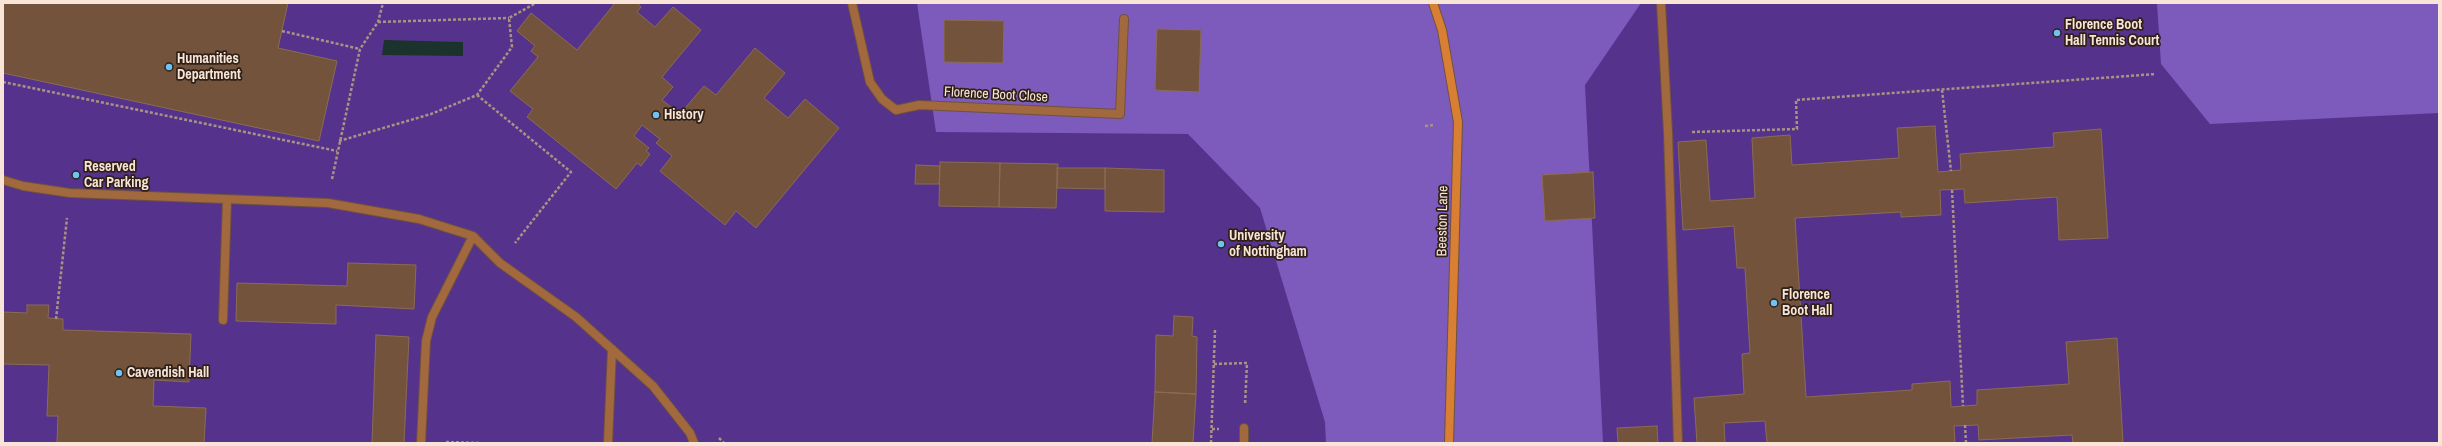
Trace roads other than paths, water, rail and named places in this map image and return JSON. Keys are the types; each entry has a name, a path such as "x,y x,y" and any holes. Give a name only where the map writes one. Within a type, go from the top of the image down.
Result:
{"street":[{"name":"Beeston Lane","path":"1433,3 1442,30 1458,122 1450,443"}],"lane":[{"name":"Florence Boot Close","path":"852,3 870,82 882,99 896,110 919,105 1120,114 1124,19"},
{"path":"1661,3 1668,133 1678,443"},
{"path":"3,180 23,186 70,193 328,203 419,219 473,236 500,263 576,317 653,386 690,433 694,443"},
{"path":"223,320 227,200"},
{"path":"421,442 426,341 432,318 473,236"},
{"path":"608,443 612,349"},
{"path":"1244,428 1244,443"}],"water":[{"path":"384,40 463,42 463,56 382,55"}],"place":[{"name":"Florence Boot Hall Tennis Court","path":"2057,33"},
{"name":"Humanities Department","path":"169,67"},
{"name":"History","path":"656,115"},
{"name":"Reserved Car Parking","path":"76,175"},
{"name":"University of Nottingham","path":"1221,244"},
{"name":"Florence Boot Hall","path":"1774,303"},
{"name":"Cavendish Hall","path":"119,373"}]}
